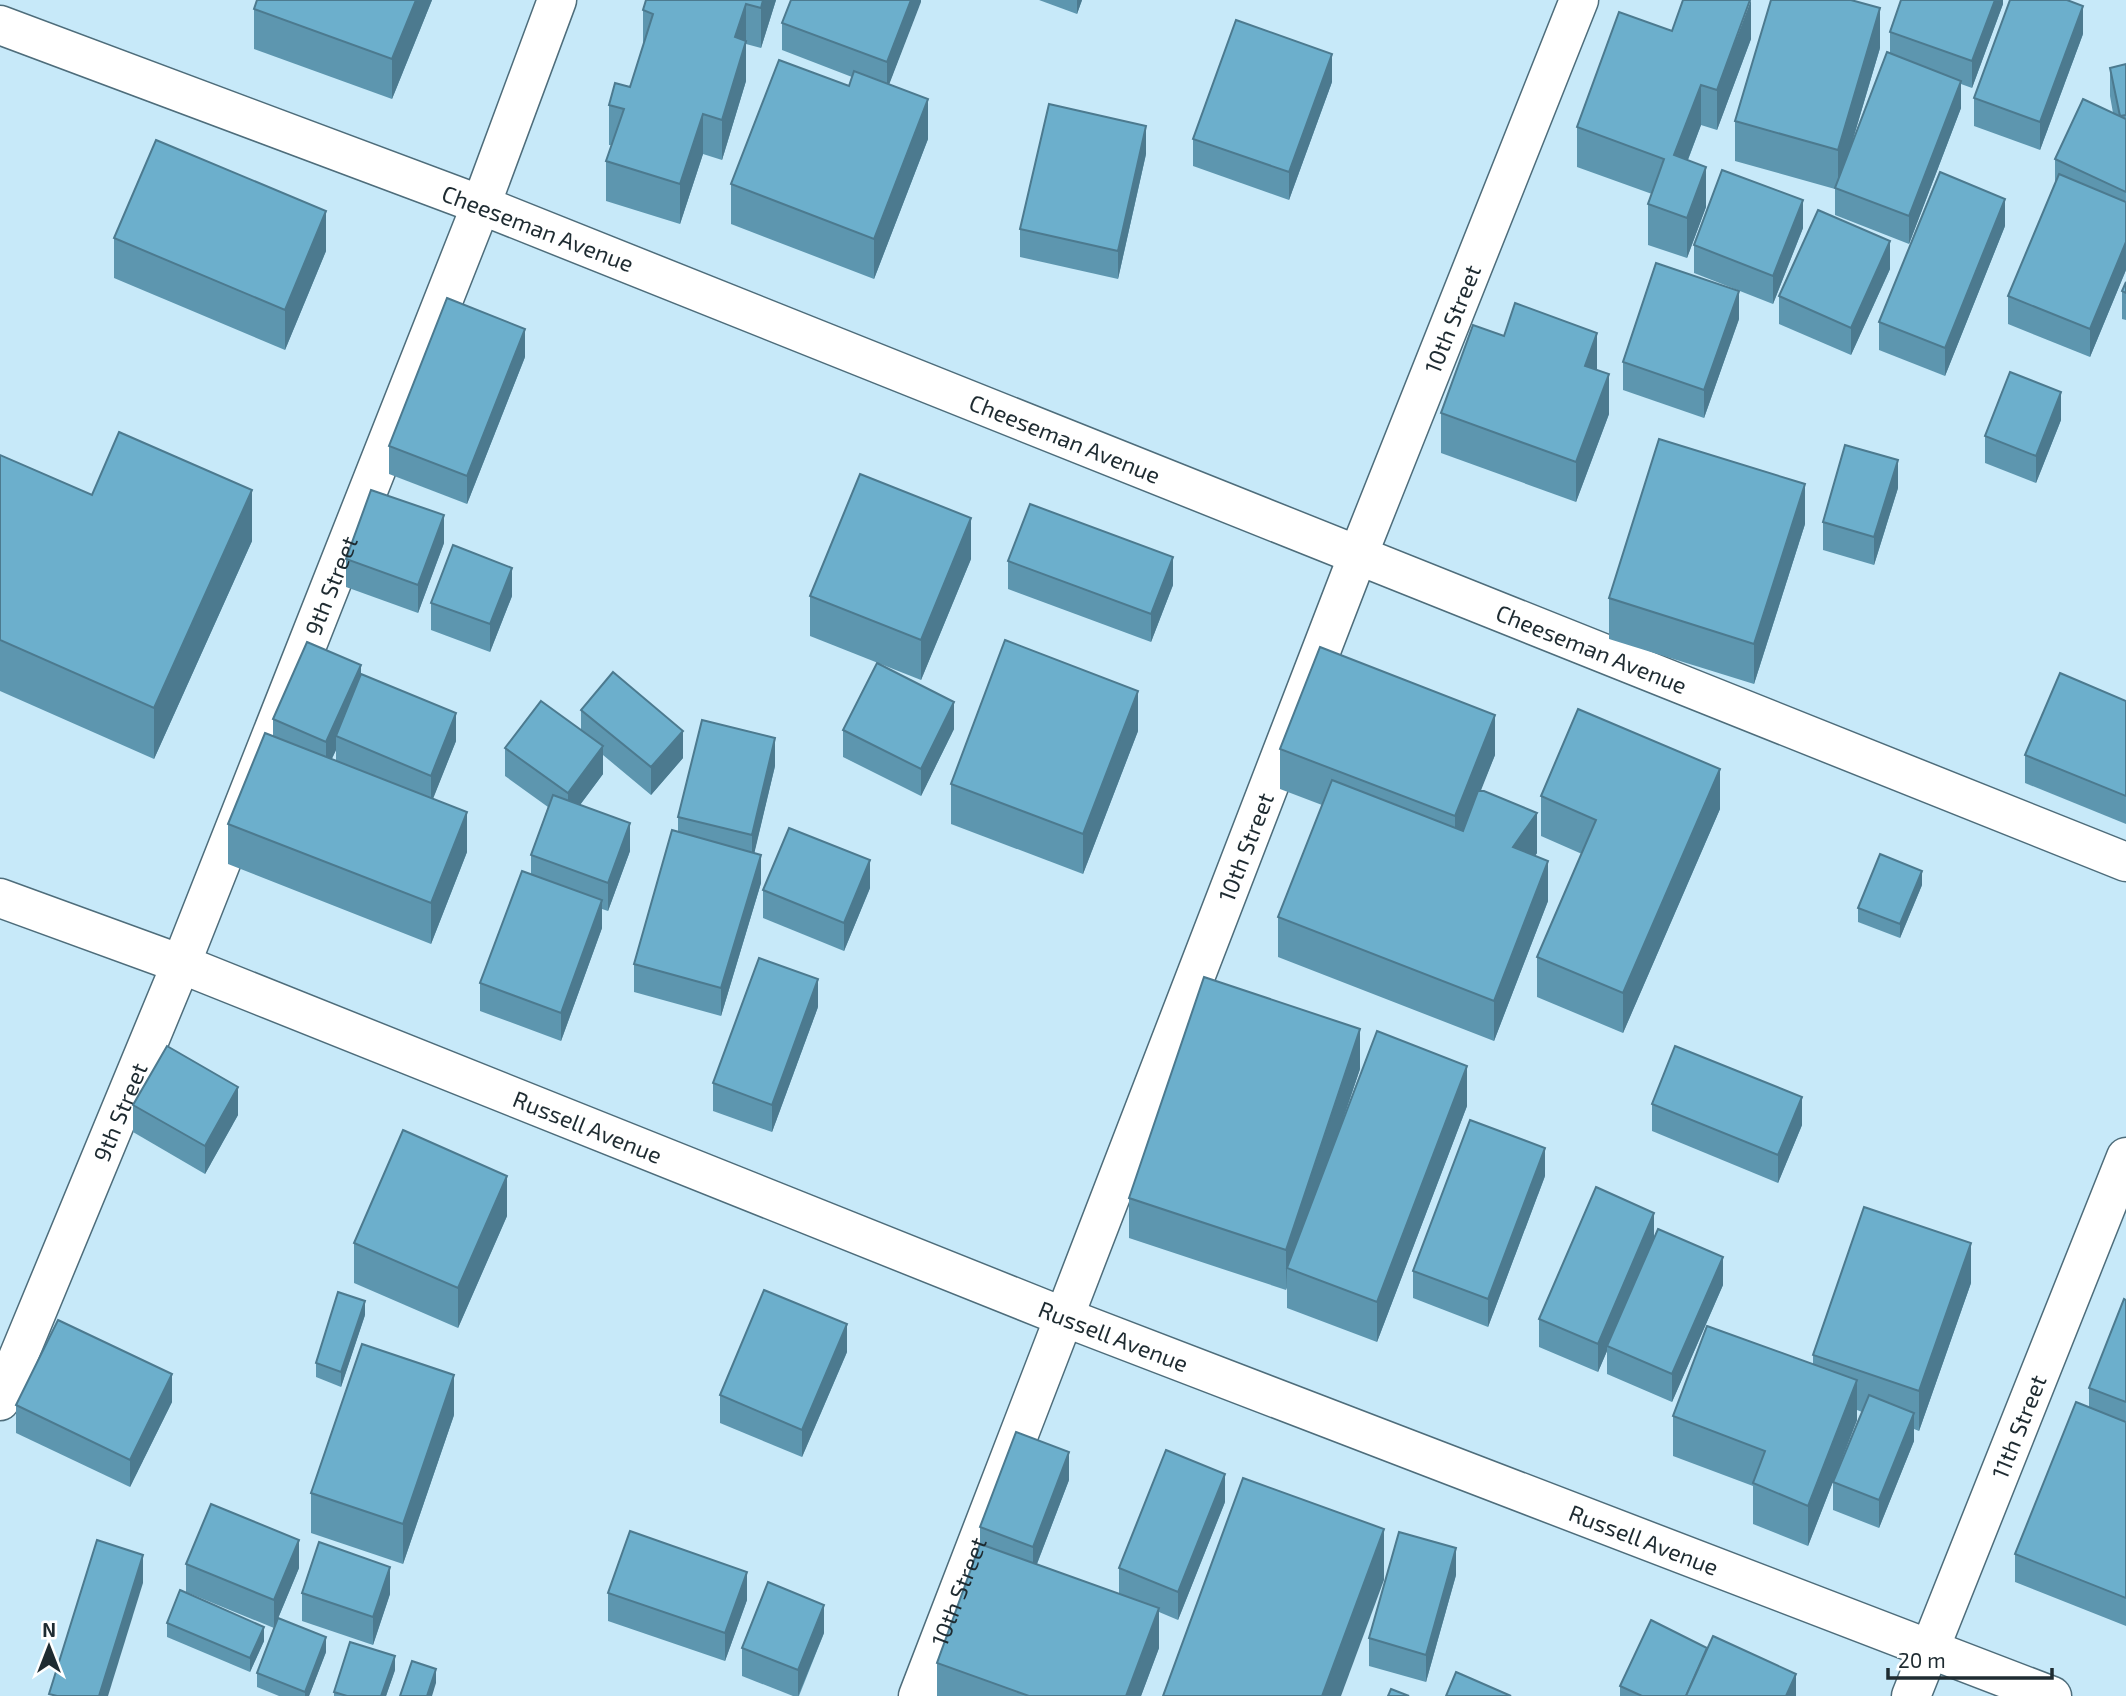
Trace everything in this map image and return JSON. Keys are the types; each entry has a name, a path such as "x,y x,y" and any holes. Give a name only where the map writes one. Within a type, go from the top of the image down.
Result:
{"street":[{"name":"9th Street","path":"0,1401 181,964 481,205 557,0"},
{"name":"10th Street","path":"918,1696 1358,555 1579,0"},
{"name":"Cheeseman Avenue","path":"0,25 481,205 2126,862"},
{"name":"Russell Avenue","path":"0,898 181,964 1064,1317 2052,1696"},
{"name":"11th Street","path":"1911,1696 2126,1157"}],"building":[{"path":"257,0 416,0 392,59 254,9"},
{"path":"646,0 763,0 761,8 746,4 735,37 746,41 722,120 703,114 680,184 606,161 624,109 609,105 615,83 630,87 653,14 643,10"},
{"path":"791,0 911,0 887,62 782,23"},
{"path":"1683,0 1750,0 1717,90 1701,85 1674,155 1706,167 1687,218 1648,204 1664,159 1577,127 1619,12 1672,31"},
{"path":"1771,0 1851,0 1880,8 1838,150 1735,121"},
{"path":"1901,0 1995,0 1972,61 1890,32"},
{"path":"2010,0 2067,0 2083,6 2040,122 1974,98"},
{"path":"1236,20 1332,54 1289,172 1193,139"},
{"path":"1887,52 1961,81 1909,216 1835,188"},
{"path":"779,60 849,86 854,71 928,99 874,239 731,184"},
{"path":"2126,64 2126,115 2120,116 2110,68"},
{"path":"2083,99 2126,119 2126,192 2055,159"},
{"path":"1049,104 1146,126 1118,251 1020,229"},
{"path":"156,140 326,211 285,310 114,238"},
{"path":"1722,170 1803,200 1773,276 1694,245"},
{"path":"1940,172 2005,199 1945,348 1879,322"},
{"path":"2059,174 2126,202 2126,242 2090,329 2008,296"},
{"path":"1818,210 1890,241 1851,328 1779,296"},
{"path":"1656,263 1739,291 1704,390 1623,362"},
{"path":"447,298 525,329 467,476 389,446"},
{"path":"1515,303 1597,333 1585,366 1609,374 1576,462 1441,413 1473,325 1504,336"},
{"path":"2010,372 2061,392 2036,456 1985,436"},
{"path":"119,432 252,490 154,708 0,640 0,455 92,495"},
{"path":"1659,439 1805,484 1754,644 1609,598"},
{"path":"1845,445 1898,460 1874,537 1823,522"},
{"path":"860,474 971,518 921,640 810,596"},
{"path":"371,490 444,515 418,585 346,559"},
{"path":"1030,504 1173,557 1151,614 1008,561"},
{"path":"453,545 512,568 490,624 431,603"},
{"path":"1005,640 1138,691 1083,834 951,784"},
{"path":"307,642 361,665 326,742 273,719"},
{"path":"1320,647 1495,715 1455,816 1280,749"},
{"path":"877,663 954,702 921,769 843,730"},
{"path":"613,672 683,731 651,767 581,710"},
{"path":"2060,673 2126,701 2126,796 2025,755"},
{"path":"361,674 456,713 431,776 336,736"},
{"path":"541,701 603,746 568,793 505,748"},
{"path":"1578,709 1720,769 1623,993 1537,957 1596,820 1541,796"},
{"path":"702,720 775,738 752,835 678,817"},
{"path":"265,733 467,812 431,903 228,824"},
{"path":"1332,780 1463,831 1478,791 1537,813 1513,847 1548,861 1494,1001 1278,917"},
{"path":"553,795 630,823 608,883 531,855"},
{"path":"789,828 870,860 844,923 763,890"},
{"path":"672,830 761,855 721,988 634,964"},
{"path":"1880,854 1922,871 1900,924 1858,908"},
{"path":"522,871 602,900 561,1013 480,983"},
{"path":"759,958 818,979 772,1105 713,1083"},
{"path":"1204,977 1360,1029 1286,1250 1129,1198"},
{"path":"1377,1031 1467,1066 1377,1302 1287,1268"},
{"path":"167,1046 238,1087 205,1146 133,1105"},
{"path":"1675,1046 1802,1097 1778,1155 1652,1104"},
{"path":"1470,1120 1545,1148 1488,1299 1413,1271"},
{"path":"403,1130 507,1176 458,1288 354,1243"},
{"path":"1596,1187 1654,1213 1598,1344 1539,1319"},
{"path":"1864,1207 1971,1243 1919,1391 1813,1355"},
{"path":"1658,1229 1723,1257 1672,1374 1607,1346"},
{"path":"764,1290 847,1324 802,1430 720,1395"},
{"path":"338,1292 365,1301 341,1372 316,1363"},
{"path":"2124,1299 2126,1300 2126,1402 2089,1388"},
{"path":"58,1320 172,1374 130,1460 16,1405"},
{"path":"1707,1326 1857,1380 1808,1506 1753,1483 1765,1451 1673,1416"},
{"path":"362,1344 454,1375 403,1524 311,1493"},
{"path":"1869,1395 1914,1413 1879,1500 1833,1482"},
{"path":"2076,1402 2126,1422 2126,1598 2015,1554"},
{"path":"1016,1432 1069,1452 1033,1547 980,1527"},
{"path":"1166,1450 1225,1474 1178,1592 1119,1568"},
{"path":"1243,1478 1384,1529 1322,1696 1163,1696"},
{"path":"211,1504 299,1540 274,1600 186,1564"},
{"path":"630,1531 747,1572 725,1633 608,1593"},
{"path":"1399,1532 1456,1548 1426,1655 1369,1638"},
{"path":"97,1540 143,1555 99,1696 49,1694"},
{"path":"319,1542 390,1567 373,1617 302,1593"},
{"path":"980,1544 1159,1608 1126,1696 1029,1696 937,1663"},
{"path":"768,1582 824,1605 798,1670 742,1648"},
{"path":"180,1590 264,1627 250,1658 167,1623"},
{"path":"278,1618 326,1637 305,1692 257,1673"},
{"path":"1651,1620 1707,1648 1686,1696 1642,1696 1620,1686"},
{"path":"1713,1636 1796,1674 1786,1696 1686,1696"},
{"path":"350,1642 395,1656 381,1696 347,1696 334,1692"},
{"path":"412,1661 436,1669 427,1696 400,1696"},
{"path":"1456,1672 1511,1696 1446,1696"},
{"path":"1391,1689 1409,1696 1388,1696"}]}
